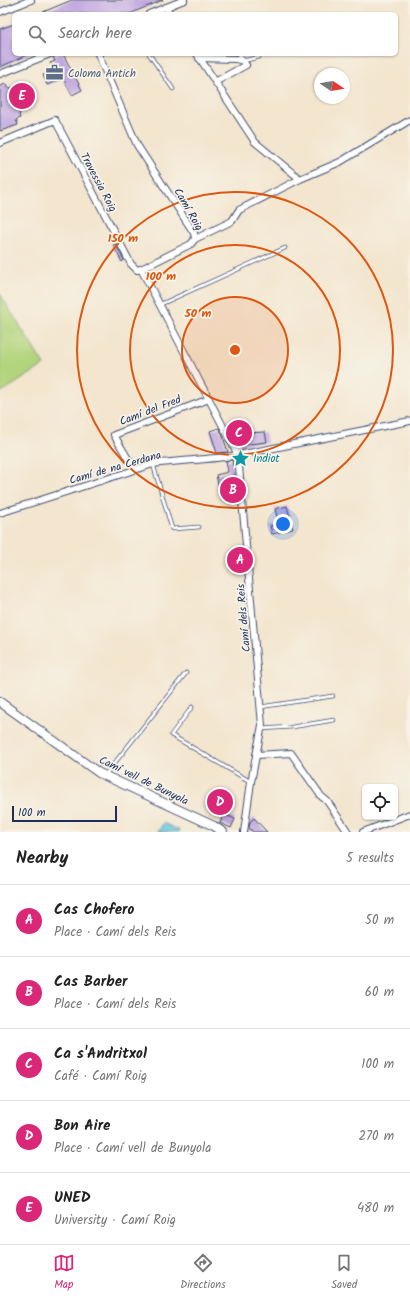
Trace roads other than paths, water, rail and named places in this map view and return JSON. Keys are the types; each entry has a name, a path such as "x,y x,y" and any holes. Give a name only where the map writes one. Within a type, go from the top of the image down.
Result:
{"street":[{"path":"0,12 31,0"},
{"path":"154,12 184,0"},
{"path":"166,7 169,12"},
{"path":"0,74 45,56"},
{"name":"Camí Roig","path":"99,56 137,145 194,234 195,239 191,244 141,269"},
{"path":"198,56 255,142 300,179"},
{"path":"198,56 243,61 246,65 215,82"},
{"name":"Travessia Roig","path":"0,143 55,120 131,264 136,270 141,269"},
{"path":"195,239 232,221 239,210 300,179 340,162 410,120"},
{"path":"141,269 238,455 410,421"},
{"name":"Camí del Fred","path":"134,469 114,435 209,399"},
{"name":"Camí de na Cerdana","path":"0,513 153,464 238,455"},
{"name":"Camí dels Reis","path":"238,455 261,729 251,782 244,832"},
{"name":"Camí vell de Bunyola","path":"0,702 104,775 214,826 223,832"},
{"path":"256,755 291,752 348,832"},
{"path":"363,832 410,814"}],"lane":[{"path":"150,56 173,89"},
{"path":"240,56 243,61 259,57"},
{"path":"160,305 285,248"},
{"path":"153,464 172,529 199,527"},
{"path":"104,775 186,673"},
{"path":"260,707 333,696"},
{"path":"192,707 171,735 251,782"},
{"path":"261,729 292,727 334,720"}],"water":[{"path":"163,823 179,830 178,832 158,832"}],"place":[{"name":"Coloma Antich","path":"55,73"},
{"name":"UNED","path":"22,96"},
{"name":"Ca s'Andritxol","path":"239,433"},
{"name":"Indiot","path":"240,458"},
{"name":"Cas Barber","path":"233,490"},
{"name":"Cas Chofero","path":"240,560"},
{"name":"Bon Aire","path":"220,802"}]}
